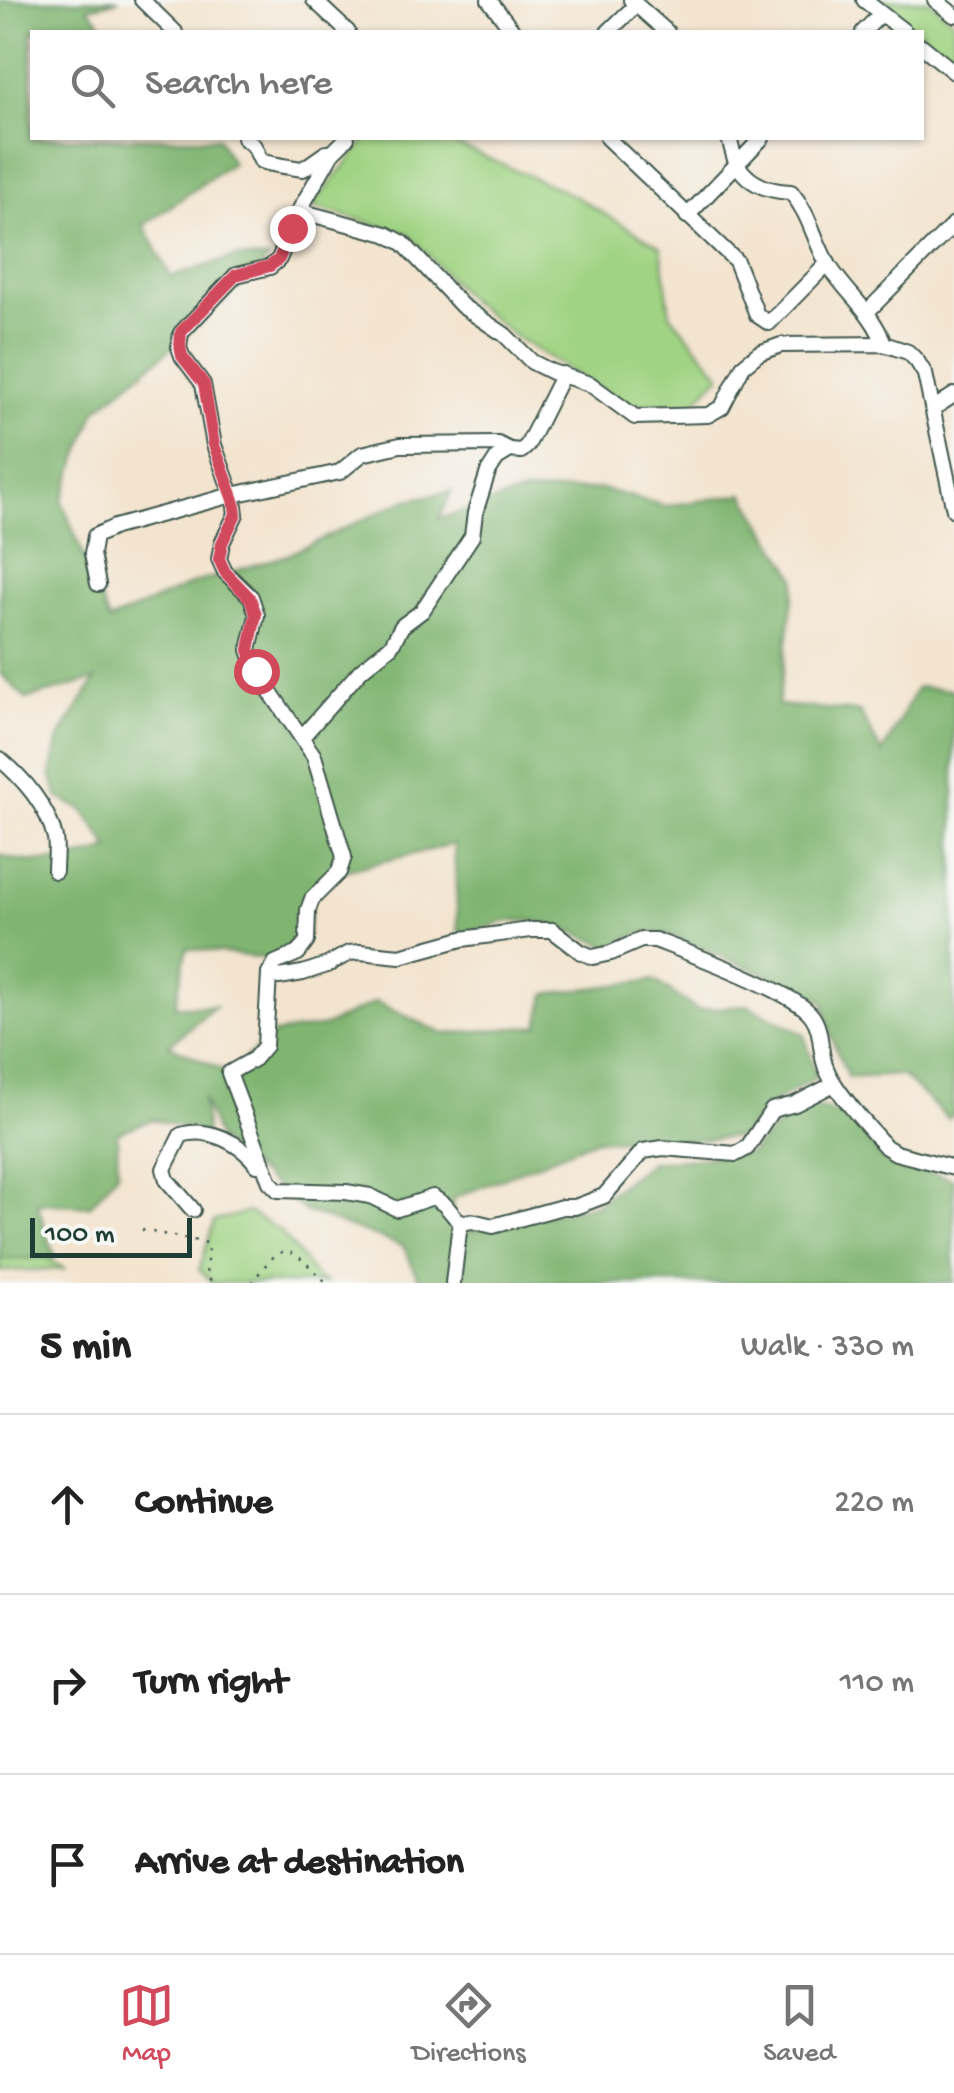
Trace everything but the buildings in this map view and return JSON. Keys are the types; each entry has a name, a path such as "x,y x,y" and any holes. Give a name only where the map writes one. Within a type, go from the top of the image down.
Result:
{"street":[{"path":"142,0 173,30"},
{"path":"314,0 346,30"},
{"path":"489,0 512,30"},
{"path":"864,0 902,30"},
{"path":"935,0 954,16"},
{"path":"610,30 634,2 665,30"},
{"path":"866,30 881,14"},
{"path":"924,48 954,72"},
{"path":"246,140 261,161 269,164 302,169 332,153"},
{"path":"270,1182 229,1074 254,1060 265,1046 269,974 275,963 298,953 307,941 312,899 339,872 344,857 314,756 256,671 249,650 256,614 250,598 225,572 219,559 236,514 214,445 204,384 182,356 181,332 236,275 270,266 279,259 332,153 345,140"},
{"path":"609,140 736,261 757,316 769,323 828,263"},
{"path":"730,140 736,162 756,185 791,192 804,208 828,263 867,312 884,344"},
{"path":"687,216 760,140"},
{"path":"300,212 386,234 403,243 462,306 506,335 532,362 590,384 635,417 708,415 722,407 742,366 759,352 781,345 884,344 908,352 926,374 954,510"},
{"path":"867,312 954,224"},
{"path":"98,584 92,554 96,536 115,528 232,495 340,472 362,454 400,445 498,444 521,451 528,446 563,374"},
{"path":"934,408 954,395"},
{"path":"302,737 361,670 391,646 402,626 422,612 472,536 488,472 496,458 510,450"},
{"path":"0,759 15,772 46,814 55,840 56,871"},
{"path":"269,974 279,977 303,973 360,952 400,956 462,939 530,930 552,930 592,957 642,940 655,940 737,973 804,1007 818,1027 824,1066 834,1084 886,1147 954,1168"},
{"path":"460,1223 472,1221 493,1226 575,1207 604,1196 643,1151 662,1148 736,1154 747,1148 772,1110 796,1104 834,1084"},
{"path":"193,1210 168,1180 164,1169 181,1135 193,1131 229,1140 248,1153 278,1190 346,1192 370,1196 397,1208 432,1197 446,1205 460,1223 453,1283"}],"path":[{"path":"142,1230 208,1243 206,1277 214,1283"},
{"path":"252,1283 268,1260 284,1251 298,1254 327,1283"}],"green space":[{"path":"0,0 119,0 88,8 107,30 30,30 30,140 219,140 232,163 144,225 171,277 235,257 269,259 179,342 96,410 62,501 109,621 194,583 288,555 403,501 452,491 439,519 521,493 602,489 666,506 744,494 796,578 778,705 860,712 882,753 917,687 954,690 954,1114 948,1119 902,1075 848,1078 830,1034 824,1002 669,935 644,932 609,947 537,922 511,921 458,931 454,844 339,872 312,899 307,936 297,947 269,959 187,948 175,1006 215,1006 169,1045 229,1073 274,1034 325,1026 376,1002 444,1034 538,1026 546,994 654,980 697,1010 747,1005 804,1034 817,1077 768,1106 740,1137 597,1139 452,1199 455,1234 595,1204 651,1162 750,1153 789,1115 820,1108 848,1115 884,1160 954,1179 954,1283 421,1283 403,1246 306,1212 218,1140 203,1098 206,1134 153,1119 117,1133 118,1172 90,1206 37,1203 55,1257 0,1260 0,855 40,861 70,859 110,849 84,811 58,797 51,774 59,738 96,679 26,699 0,673"},
{"path":"872,0 928,0 954,21 954,66 924,42 924,30 910,30"},
{"path":"365,140 446,140 569,193 661,247 670,314 721,375 691,406 624,404 517,338 467,298 408,233 312,207"},
{"path":"248,1212 280,1231 318,1279 327,1283 213,1283 199,1270 214,1221"},
{"path":"47,1257 64,1269 0,1271 0,1260"}],"route":[{"path":"256,671 249,650 256,614 250,598 225,572 219,559 236,514 234,500 214,445 204,384 182,356 181,332 236,275 270,266 279,259 292,228"}]}
